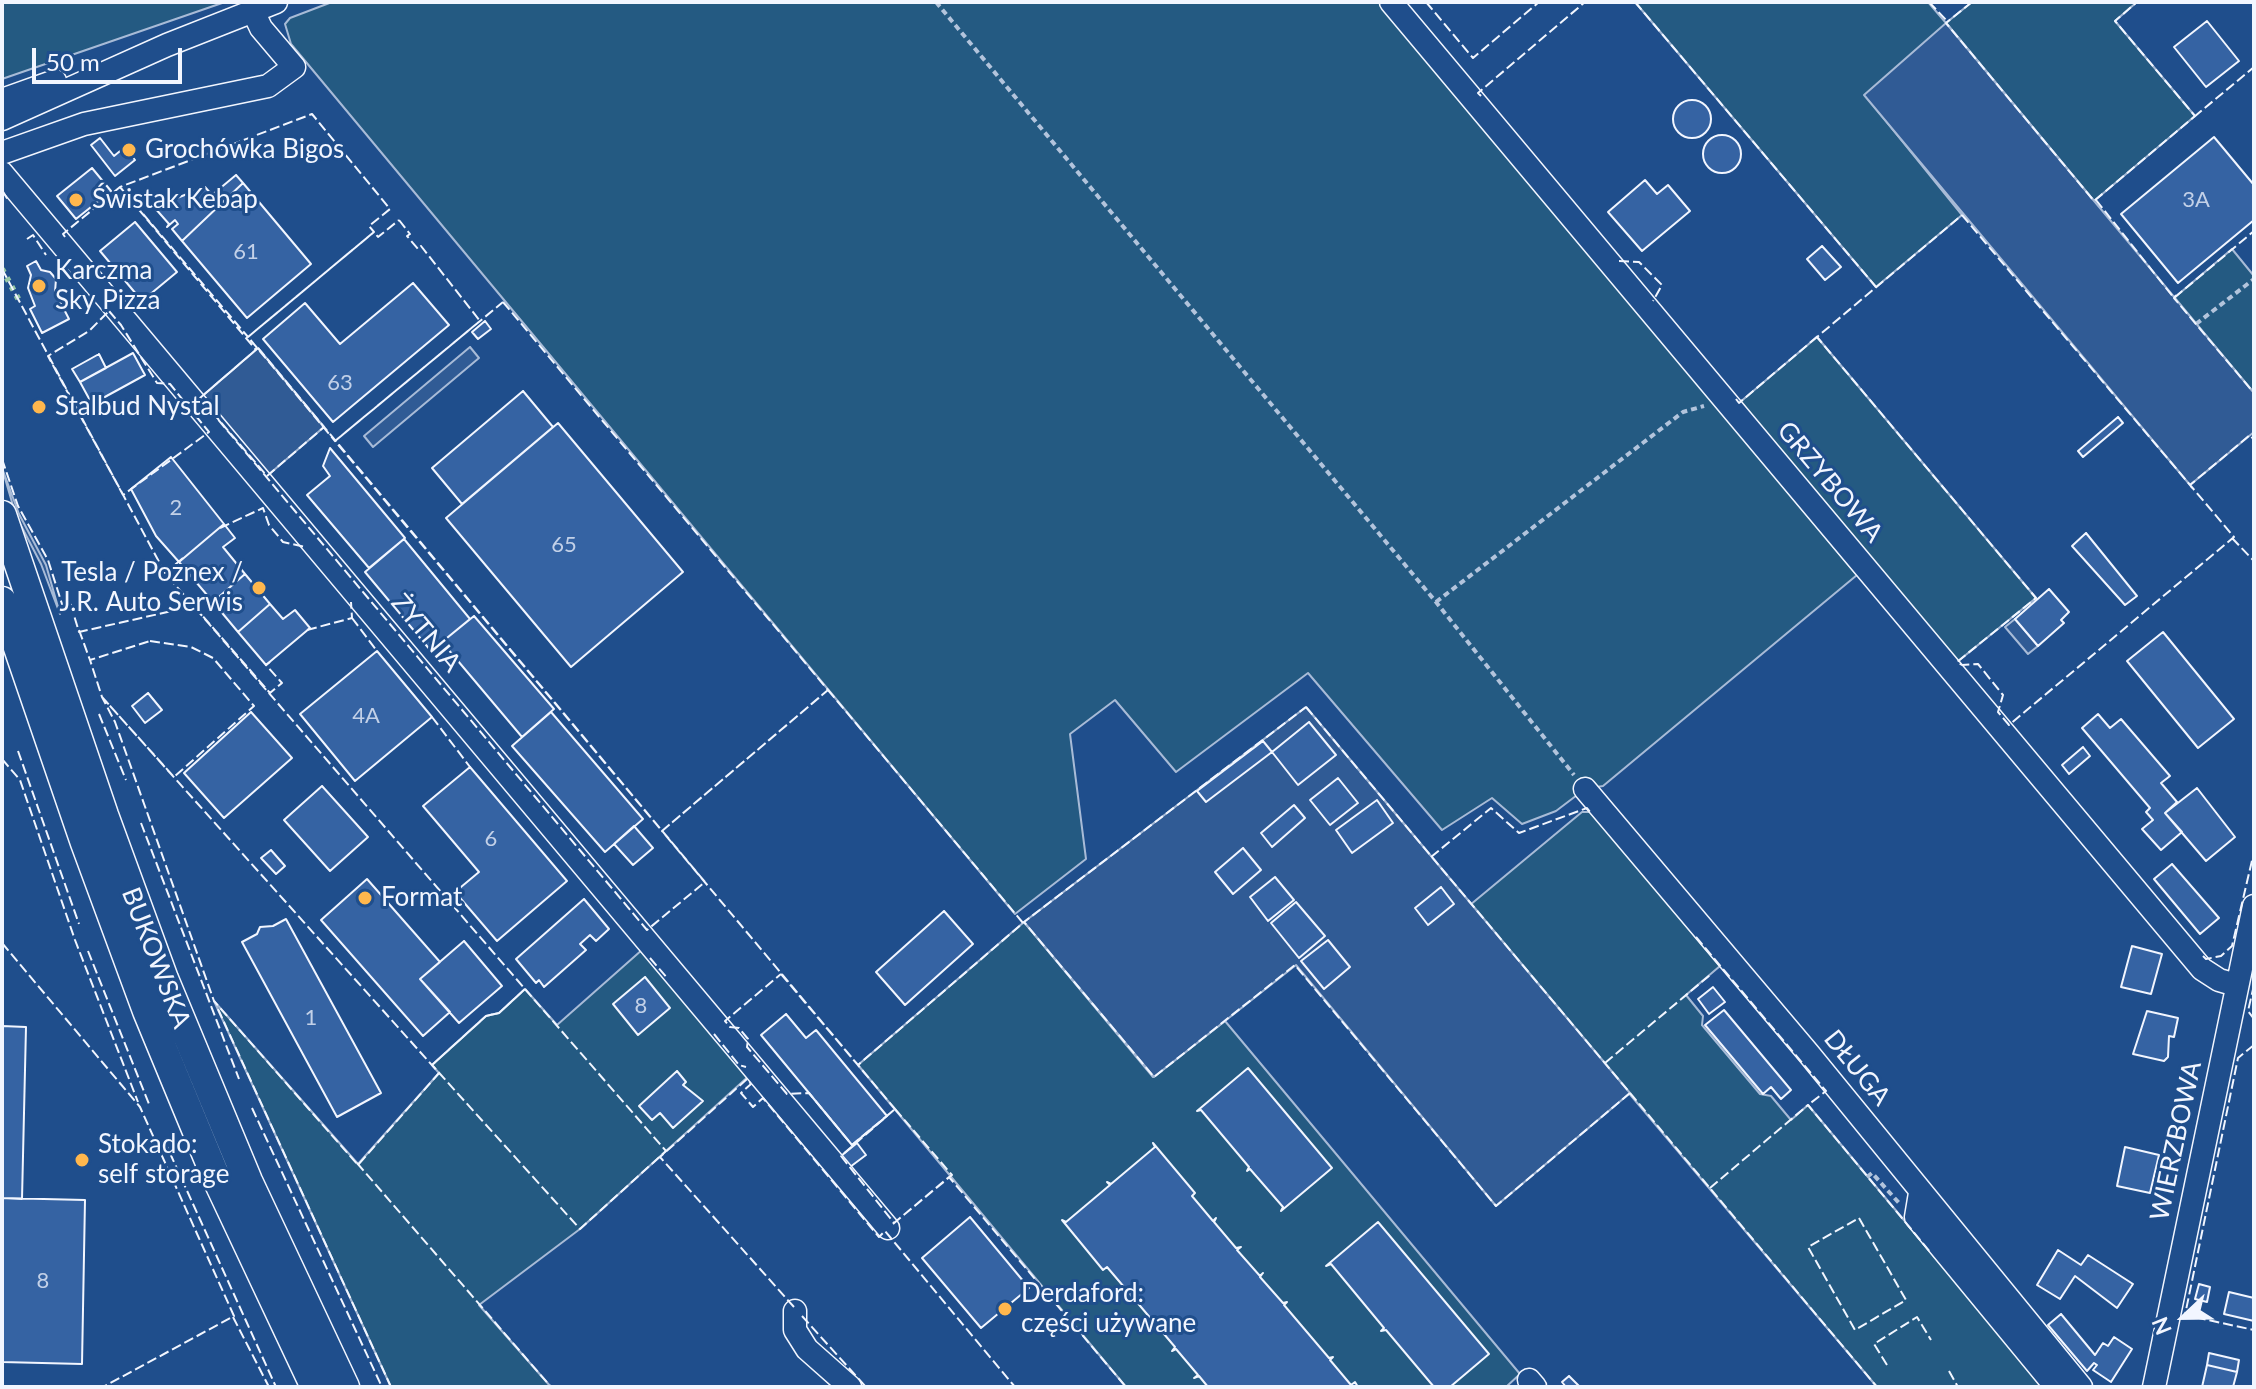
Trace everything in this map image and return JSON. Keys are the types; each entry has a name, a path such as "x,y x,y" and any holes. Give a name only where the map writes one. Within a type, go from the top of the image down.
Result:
{"main road":[{"name":"BUKOWSKA","path":"2,515 100,805 164,979 248,1181 345,1387"},
{"name":"BUKOWSKA","path":"2,601 147,1011 220,1187 315,1387"}],"street":[{"path":"2,119 167,45 276,2"},
{"name":"GRZYBOWA","path":"1391,2 2202,969 2236,985"},
{"path":"2,153 84,124 268,86 294,67 261,28 253,11"},
{"path":"2,100 167,45"},
{"name":"ŻYTNIA","path":"2,173 888,1228"},
{"name":"DŁUGA","path":"1585,789 1803,1047 2081,1387"},
{"name":"WIERZBOWA","path":"2154,1387 2254,906"},
{"path":"1920,1193 1916,1217 2056,1387"},
{"path":"795,1311 795,1330 807,1349 850,1387"}],"path":[{"path":"936,2 1436,602 1585,789"},
{"path":"2196,324 2254,279"},
{"path":"1436,602 1683,412 1699,409 1721,396"},
{"path":"1867,1177 1872,1173 1876,1182 1916,1217"}],"shaded area":[{"path":"2,2 225,2 2,79"},
{"path":"332,2 1379,2 1857,575 1603,786 1585,789 1556,811 1522,824 1492,798 1442,830 1308,673 1176,772 1115,700 1070,734 1086,859 1015,914 291,44 285,24 290,18"},
{"path":"1635,2 1928,2 1946,23 1972,2 2137,2 2115,21 2195,116 2094,201 1947,24 1865,95 1962,215 1876,287"},
{"path":"1946,23 2254,393 2254,432 2190,485 1864,95"},
{"path":"2232,249 2254,276 2254,393 2174,298"},
{"path":"1817,337 2036,598 1957,662 1739,403"},
{"path":"470,347 479,358 373,447 364,436"},
{"path":"258,348 324,427 267,476 200,398"},
{"path":"2,468 19,514 46,565 60,614 41,564 16,516"},
{"path":"2015,619 2038,646 2028,654 2005,627"},
{"path":"1306,707 1630,1093 1496,1206 1296,965 1154,1077 1024,922"},
{"path":"1582,812 1591,812 1720,966 1686,995 1703,1016 1702,1025 1760,1094 1771,1096 1791,1120 1808,1105 2043,1387 1877,1387 1470,905"},
{"path":"1024,922 1153,1077 1225,1021 1520,1374 1506,1387 1126,1387 858,1065"},
{"path":"643,949 751,1074 580,1229 479,1305 551,1387 391,1387 214,1001 358,1164 439,1073 432,1065 486,1016 499,1013 525,989 557,1025"}],"building":[{"path":"2207,21 2239,61 2206,87 2174,47"},
{"path":"1692,100 1705,106 1711,119 1705,132 1692,138 1679,132 1673,119 1679,106"},
{"path":"1722,135 1735,141 1741,154 1735,167 1722,173 1709,167 1703,154 1709,141"},
{"path":"2214,137 2254,185 2254,220 2178,283 2121,214"},
{"path":"100,138 114,156 125,147 135,160 115,176 91,145"},
{"path":"92,168 111,191 76,219 57,196"},
{"path":"236,175 243,183 182,241 172,229 178,224 175,220 167,227 169,224 154,207 205,187 212,195"},
{"path":"1645,180 1657,194 1668,185 1690,211 1642,251 1608,212"},
{"path":"243,183 311,264 247,318 182,241"},
{"path":"135,222 177,272 142,301 100,251"},
{"path":"1822,246 1841,267 1825,280 1807,259"},
{"path":"36,261 41,270 50,272 56,279 55,292 69,319 42,333 30,309 35,306 28,288 31,275 27,266"},
{"path":"413,283 449,325 333,422 263,339 305,303 340,344"},
{"path":"485,321 491,329 478,339 472,332"},
{"path":"133,353 145,375 92,404 80,382"},
{"path":"99,354 106,368 80,382 72,369"},
{"path":"523,391 553,427 462,504 432,468"},
{"path":"2118,417 2123,423 2083,457 2078,451"},
{"path":"558,423 683,572 571,667 446,518"},
{"path":"330,448 405,538 369,568 307,495 330,476 323,466"},
{"path":"171,457 224,524 179,562 156,536 131,489"},
{"path":"224,524 235,538 223,547 245,574 213,602 179,562"},
{"path":"2086,533 2137,596 2125,605 2072,546"},
{"path":"404,539 470,619 431,651 365,572"},
{"path":"245,574 270,604 238,632 213,602"},
{"path":"2049,589 2069,612 2061,620 2064,623 2038,646 2015,619"},
{"path":"270,604 283,619 295,610 310,628 266,665 238,632"},
{"path":"474,616 554,709 522,737 442,642"},
{"path":"2163,632 2234,719 2198,748 2127,661"},
{"path":"377,651 432,717 355,781 300,714"},
{"path":"148,693 162,710 145,723 132,706"},
{"path":"251,712 292,758 224,818 184,773"},
{"path":"551,712 643,819 605,852 512,746"},
{"path":"2098,714 2110,728 2121,719 2170,776 2161,783 2177,802 2165,813 2182,832 2161,850 2142,829 2153,820 2146,812 2150,808 2082,728"},
{"path":"1309,722 1336,755 1298,785 1272,752"},
{"path":"1263,741 1272,752 1206,802 1197,791"},
{"path":"2083,747 2090,756 2069,774 2062,765"},
{"path":"470,767 567,881 497,941 455,892 479,872 423,806"},
{"path":"1338,778 1358,803 1330,825 1310,800"},
{"path":"322,786 368,837 330,871 284,820"},
{"path":"2197,788 2235,837 2206,861 2165,813"},
{"path":"1377,800 1393,823 1352,853 1336,830"},
{"path":"1294,805 1305,818 1272,847 1261,833"},
{"path":"634,826 653,848 633,865 614,844"},
{"path":"1243,848 1261,870 1233,894 1215,872"},
{"path":"271,850 285,866 276,874 261,858"},
{"path":"2172,864 2219,918 2200,934 2154,879"},
{"path":"1275,877 1294,900 1268,921 1250,897"},
{"path":"367,879 440,962 420,979 450,1012 423,1036 321,920"},
{"path":"1441,887 1454,904 1428,925 1415,908"},
{"path":"584,899 609,929 596,941 590,935 580,944 586,950 544,987 539,980 536,983 516,959"},
{"path":"1296,902 1325,936 1299,958 1271,923"},
{"path":"944,911 973,944 905,1005 876,972"},
{"path":"286,919 381,1093 337,1117 242,942 257,934 260,927 273,926"},
{"path":"1328,940 1350,967 1324,989 1301,961"},
{"path":"464,941 502,986 459,1023 420,979"},
{"path":"2132,946 2162,954 2151,994 2121,987"},
{"path":"645,977 670,1008 638,1035 613,1004"},
{"path":"1713,987 1725,1002 1709,1014 1698,999"},
{"path":"1724,1010 1791,1090 1781,1099 1771,1087 1763,1094 1705,1025"},
{"path":"2147,1011 2178,1018 2174,1037 2169,1036 2168,1057 2164,1061 2133,1054"},
{"path":"786,1014 806,1038 816,1030 887,1116 852,1145 761,1035"},
{"path":"2,1026 26,1027 22,1199 2,1198"},
{"path":"1248,1068 1332,1168 1281,1211 1283,1207 1250,1169 1247,1171 1249,1167 1201,1110 1197,1111"},
{"path":"677,1071 686,1082 683,1085 703,1101 673,1128 660,1113 652,1120 639,1106"},
{"path":"857,1143 866,1155 850,1167 841,1156"},
{"path":"1153,1143 1195,1193 1192,1196 1213,1221 1216,1218 1214,1222 1236,1248 1241,1247 1237,1250 1260,1276 1263,1273 1260,1277 1283,1303 1287,1302 1284,1305 1329,1358 1333,1357 1330,1360 1351,1385 1355,1382 1358,1387 1208,1387 1199,1376 1194,1378 1198,1375 1176,1349 1172,1351 1175,1347 1107,1267 1103,1270 1062,1220 1066,1222 1110,1185 1107,1182 1111,1184 1155,1147"},
{"path":"2125,1147 2159,1155 2150,1193 2117,1186"},
{"path":"2,1198 85,1200 82,1364 2,1362"},
{"path":"970,1217 1029,1288 981,1328 922,1258"},
{"path":"1378,1222 1489,1354 1450,1387 1434,1387 1386,1330 1381,1331 1384,1328 1331,1264 1326,1266"},
{"path":"2058,1250 2081,1265 2088,1255 2133,1284 2117,1308 2075,1276 2060,1299 2037,1285"},
{"path":"2199,1284 2210,1287 2207,1302 2195,1299"},
{"path":"2229,1292 2254,1298 2254,1321 2224,1314"},
{"path":"2061,1314 2095,1355 2103,1343 2108,1346 2114,1337 2132,1349 2111,1382 2093,1370 2097,1365 2094,1363 2087,1371 2048,1325"},
{"path":"2209,1353 2239,1360 2237,1372 2207,1365"},
{"path":"2207,1365 2237,1372 2233,1387 2202,1387"},
{"path":"1569,1376 1580,1387 1566,1387 1562,1382"}],"hedge":[{"path":"2,269 20,302"}],"fence":[{"path":"1426,2 1473,58 1539,2"},
{"path":"1481,96 1478,93 1585,2"},
{"path":"1635,2 1876,287 1873,290"},
{"path":"1929,2 1948,22"},
{"path":"1972,2 1946,23 2094,201 2195,116 2115,21 2137,2"},
{"path":"2194,117 2254,67"},
{"path":"65,237 63,234 120,187 312,114 390,209 369,226 374,232 248,337 120,187"},
{"path":"120,187 256,350"},
{"path":"2,190 8,200"},
{"path":"2096,200 2174,298 2254,231"},
{"path":"1962,215 2234,537 2009,725 1998,712 2003,695 1978,664 1962,665 1957,662 2036,598 1817,337 1962,215"},
{"path":"399,220 410,234 407,236 418,249 421,246 480,321 335,441 248,337 374,232 378,237 399,220"},
{"path":"27,239 33,235 46,255"},
{"path":"1619,261 1639,262 1662,285 1653,301"},
{"path":"2,269 165,573"},
{"path":"2176,295 2174,298 2254,393"},
{"path":"503,302 828,690 662,831 335,441 503,302"},
{"path":"109,311 157,383 170,384 209,432 123,495 48,356 89,331 109,311"},
{"path":"1736,399 1739,403 1818,336"},
{"path":"258,348 705,882 647,930 200,398 258,348"},
{"path":"258,348 324,427 267,476 200,398 258,348"},
{"path":"2192,488 2190,485 2250,435 2254,440"},
{"path":"2,459 18,506 48,560 62,604 70,602 79,632 194,606"},
{"path":"220,528 263,508 269,525 283,542 305,547"},
{"path":"2232,538 2254,561"},
{"path":"183,558 165,573 525,989 499,1013 486,1016 432,1065"},
{"path":"307,630 352,618 351,602"},
{"path":"194,606 270,693 282,683 266,665 270,662"},
{"path":"352,618 377,651"},
{"path":"79,630 90,660"},
{"path":"150,641 191,647 213,658 254,706 174,777 102,697 90,660 150,641"},
{"path":"828,690 1023,923 858,1065 662,831 828,690"},
{"path":"102,697 439,1073 358,1165 214,1001 115,722 102,697"},
{"path":"1306,707 1630,1093 1496,1206 1295,965 1154,1077 1024,922 1306,707"},
{"path":"99,714 126,780"},
{"path":"432,717 470,767"},
{"path":"18,751 79,924"},
{"path":"2,759 20,780 75,940 138,1102"},
{"path":"1431,857 1491,808 1519,833 1587,808 1590,812"},
{"path":"141,823 239,1079"},
{"path":"2203,956 2206,959 2221,956 2232,946 2254,852"},
{"path":"1696,937 1826,1091 1808,1105"},
{"path":"2,943 140,1107 234,1316 103,1387"},
{"path":"88,951 149,1104"},
{"path":"650,958 668,979"},
{"path":"781,974 895,1109 852,1145 809,1093 787,1094 747,1047 748,1039 739,1028 730,1027 725,1021 781,974"},
{"path":"1605,1063 1710,975"},
{"path":"2254,985 2248,1011 2254,1019"},
{"path":"525,989 666,1151 580,1229 432,1065 486,1016 499,1013 525,989"},
{"path":"218,1009 391,1387"},
{"path":"714,1034 739,1065 746,1067"},
{"path":"2254,1045 2238,1058 2185,1315 2254,1330"},
{"path":"794,1307 660,1157 747,1079 751,1084 741,1093 753,1107 763,1098 879,1237 885,1231 1015,1387"},
{"path":"1630,1093 1877,1387"},
{"path":"1710,1188 1808,1105 1931,1253"},
{"path":"252,1108 382,1387"},
{"path":"895,1109 952,1175 894,1223 841,1156 895,1109"},
{"path":"164,1140 276,1387"},
{"path":"357,1163 551,1387"},
{"path":"893,1224 949,1177 1126,1387"},
{"path":"1859,1218 1906,1300 1855,1330 1808,1247 1859,1218"},
{"path":"802,1316 866,1387"},
{"path":"233,1317 269,1387"},
{"path":"1887,1365 1874,1344 1917,1317 1931,1340"},
{"path":"1949,1371 1958,1387"}],"place":[{"name":"Grochówka Bigos","path":"129,150"},
{"name":"Świstak Kebap","path":"76,200"},
{"name":"Karczma Sky Pizza","path":"39,286"},
{"name":"Stalbud Nystal","path":"39,407"},
{"name":"Tesla / Poznex / J.R. Auto Serwis","path":"259,588"},
{"name":"Format","path":"365,898"},
{"name":"Stokado: self storage","path":"82,1160"},
{"name":"Derdaford: części używane","path":"1005,1309"}]}
